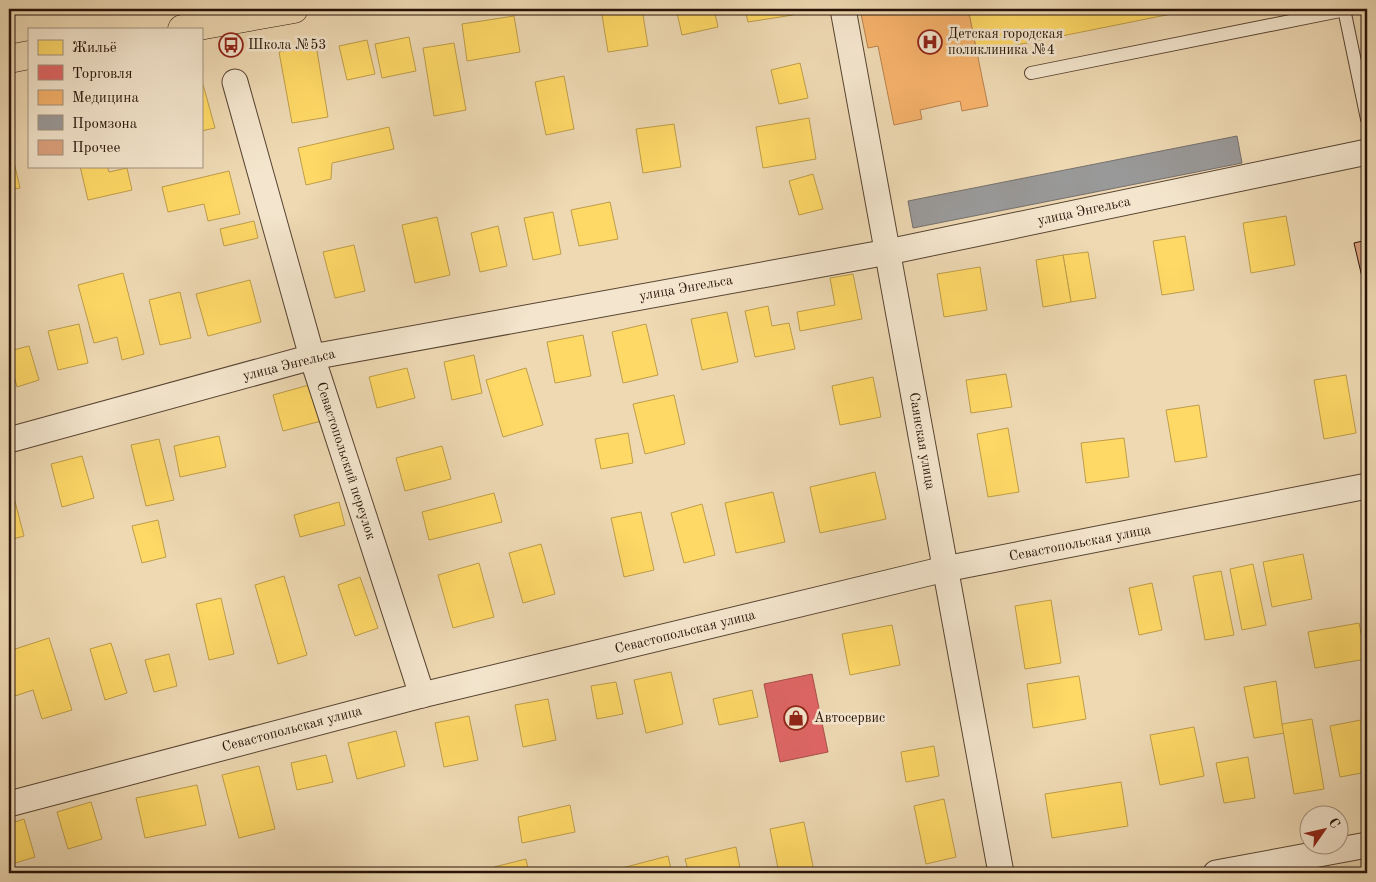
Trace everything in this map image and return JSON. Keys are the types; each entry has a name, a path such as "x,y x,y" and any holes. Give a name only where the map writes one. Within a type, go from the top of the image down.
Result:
{"main road":[{"path":"188,28 294,9"},
{"path":"9,59 28,56"}],"street":[{"name":"Саянская улица","path":"843,9 1001,873"},
{"name":"Севастопольский переулок","path":"235,82 312,357 422,695"},
{"name":"улица Энгельса","path":"9,440 312,357 888,252 1367,152"},
{"name":"Севастопольская улица","path":"9,804 422,695 945,569 1367,486"},
{"path":"1216,873 1367,845"}],"lane":[{"path":"1031,73 1345,9 1367,119"}],"building: Жильё":[{"path":"601,9 642,9 648,46 608,52"},
{"path":"692,9 714,9 718,27 682,35 677,13"},
{"path":"745,9 792,9 793,15 748,22"},
{"path":"968,9 1196,9 977,53"},
{"path":"514,16 520,52 467,61 462,24"},
{"path":"409,37 416,71 382,78 375,44"},
{"path":"367,40 375,74 347,80 339,46"},
{"path":"454,43 466,110 434,116 423,48"},
{"path":"316,45 328,117 292,123 279,52"},
{"path":"800,63 808,98 779,104 771,70"},
{"path":"564,76 574,129 546,135 535,82"},
{"path":"202,81 215,128 202,131"},
{"path":"809,118 816,159 763,168 756,127"},
{"path":"674,124 681,167 643,173 636,129"},
{"path":"389,127 394,149 332,163 331,179 306,185 298,148"},
{"path":"9,140 20,188 9,190"},
{"path":"80,168 108,168 109,172 127,168 132,190 88,200"},
{"path":"229,171 240,214 208,221 204,204 168,212 162,187"},
{"path":"813,174 823,209 799,215 789,181"},
{"path":"610,202 618,239 579,246 571,210"},
{"path":"553,212 561,254 533,260 524,218"},
{"path":"1286,216 1295,265 1251,273 1243,223"},
{"path":"437,217 450,275 415,283 402,225"},
{"path":"254,221 258,238 224,246 220,229"},
{"path":"498,226 507,266 480,272 471,233"},
{"path":"1185,236 1194,290 1162,295 1153,241"},
{"path":"354,245 365,291 335,298 323,252"},
{"path":"1088,252 1096,298 1071,302 1063,255"},
{"path":"1063,255 1071,302 1043,307 1036,260"},
{"path":"980,267 987,310 944,317 937,274"},
{"path":"123,273 144,354 122,360 117,337 94,343 78,285"},
{"path":"853,274 862,319 800,331 797,312 835,305 830,278"},
{"path":"250,280 261,322 208,336 196,294"},
{"path":"180,292 191,338 160,345 149,300"},
{"path":"768,306 772,326 789,323 795,349 755,357 745,311"},
{"path":"727,312 738,362 702,370 691,319"},
{"path":"79,324 88,363 58,370 48,331"},
{"path":"646,324 658,375 623,383 612,332"},
{"path":"583,335 591,376 555,383 547,342"},
{"path":"29,346 39,380 17,387 9,351"},
{"path":"474,355 482,393 452,400 444,362"},
{"path":"407,368 415,398 377,408 369,377"},
{"path":"526,368 543,425 503,437 486,380"},
{"path":"1006,374 1012,407 971,413 966,380"},
{"path":"1346,375 1356,433 1324,439 1314,380"},
{"path":"873,377 881,417 840,425 832,386"},
{"path":"316,383 325,420 283,431 273,395"},
{"path":"674,395 685,444 645,454 633,404"},
{"path":"1199,405 1207,457 1175,462 1166,410"},
{"path":"1008,428 1019,492 988,497 977,434"},
{"path":"628,433 633,463 601,469 595,439"},
{"path":"219,436 226,467 180,477 174,446"},
{"path":"1124,438 1129,477 1086,483 1081,443"},
{"path":"159,439 174,500 146,506 131,445"},
{"path":"442,446 451,479 405,491 396,458"},
{"path":"82,456 94,498 62,507 51,464"},
{"path":"875,472 886,519 820,533 810,487"},
{"path":"9,478 24,536 9,540"},
{"path":"773,492 785,542 736,553 725,503"},
{"path":"494,493 502,522 429,540 422,512"},
{"path":"339,502 345,525 300,537 294,515"},
{"path":"702,504 715,555 684,563 671,513"},
{"path":"641,512 654,570 624,577 611,518"},
{"path":"158,520 166,557 142,563 132,526"},
{"path":"1367,540 1367,563 1363,541"},
{"path":"541,544 555,594 523,603 509,553"},
{"path":"1303,554 1312,599 1272,607 1263,562"},
{"path":"479,563 494,617 453,628 438,575"},
{"path":"1253,564 1266,625 1242,630 1230,569"},
{"path":"1221,571 1234,635 1205,640 1193,576"},
{"path":"284,576 307,655 278,664 255,585"},
{"path":"360,577 378,628 355,636 338,585"},
{"path":"1152,583 1162,630 1139,635 1129,588"},
{"path":"221,598 234,654 209,660 196,604"},
{"path":"1051,600 1061,663 1025,669 1015,606"},
{"path":"1359,623 1366,659 1315,668 1308,632"},
{"path":"892,625 900,665 850,675 842,634"},
{"path":"49,638 72,710 42,719 33,690 15,696 9,677 9,651"},
{"path":"111,643 127,693 105,700 90,649"},
{"path":"169,654 177,686 154,692 145,660"},
{"path":"671,672 683,724 646,733 634,680"},
{"path":"1079,676 1086,719 1033,728 1027,684"},
{"path":"1276,681 1285,733 1254,738 1244,687"},
{"path":"616,682 623,714 597,719 591,686"},
{"path":"752,690 758,717 719,725 713,699"},
{"path":"548,699 556,740 523,747 515,705"},
{"path":"469,716 478,760 444,767 435,723"},
{"path":"1312,719 1324,789 1294,794 1282,724"},
{"path":"1366,719 1367,772 1340,777 1330,726"},
{"path":"1194,727 1204,776 1160,785 1150,735"},
{"path":"396,731 405,766 357,779 348,743"},
{"path":"934,746 939,776 906,782 901,752"},
{"path":"326,755 333,782 297,790 291,763"},
{"path":"1248,757 1255,798 1224,803 1216,763"},
{"path":"259,766 275,829 239,838 222,775"},
{"path":"1121,782 1128,826 1052,838 1045,794"},
{"path":"197,785 206,825 145,838 136,798"},
{"path":"944,799 956,857 926,864 914,806"},
{"path":"91,802 102,839 68,849 57,812"},
{"path":"570,805 575,832 522,843 518,817"},
{"path":"24,819 35,857 9,865 9,824"},
{"path":"804,822 814,871 779,873 770,829"},
{"path":"736,847 741,873 689,873 685,859"},
{"path":"668,856 672,873 624,873 622,868"},
{"path":"526,859 529,873 496,873 494,867"}],"building: Торговля":[{"name":"Автосервис","path":"812,674 828,752 780,762 764,684"}],"building: Медицина":[{"path":"860,9 968,9 988,106 962,111 960,101 920,110 922,119 894,125 878,46 868,48"}],"building: Промзона":[{"path":"1237,136 1242,163 913,228 908,201"}],"building: Прочее":[{"path":"1367,240 1367,275 1362,277 1354,243"}],"place":[{"name":"Детская городская поликлиника №4","path":"930,42"},
{"name":"Школа №53","path":"231,45"},
{"name":"Автосервис","path":"796,718"}]}
